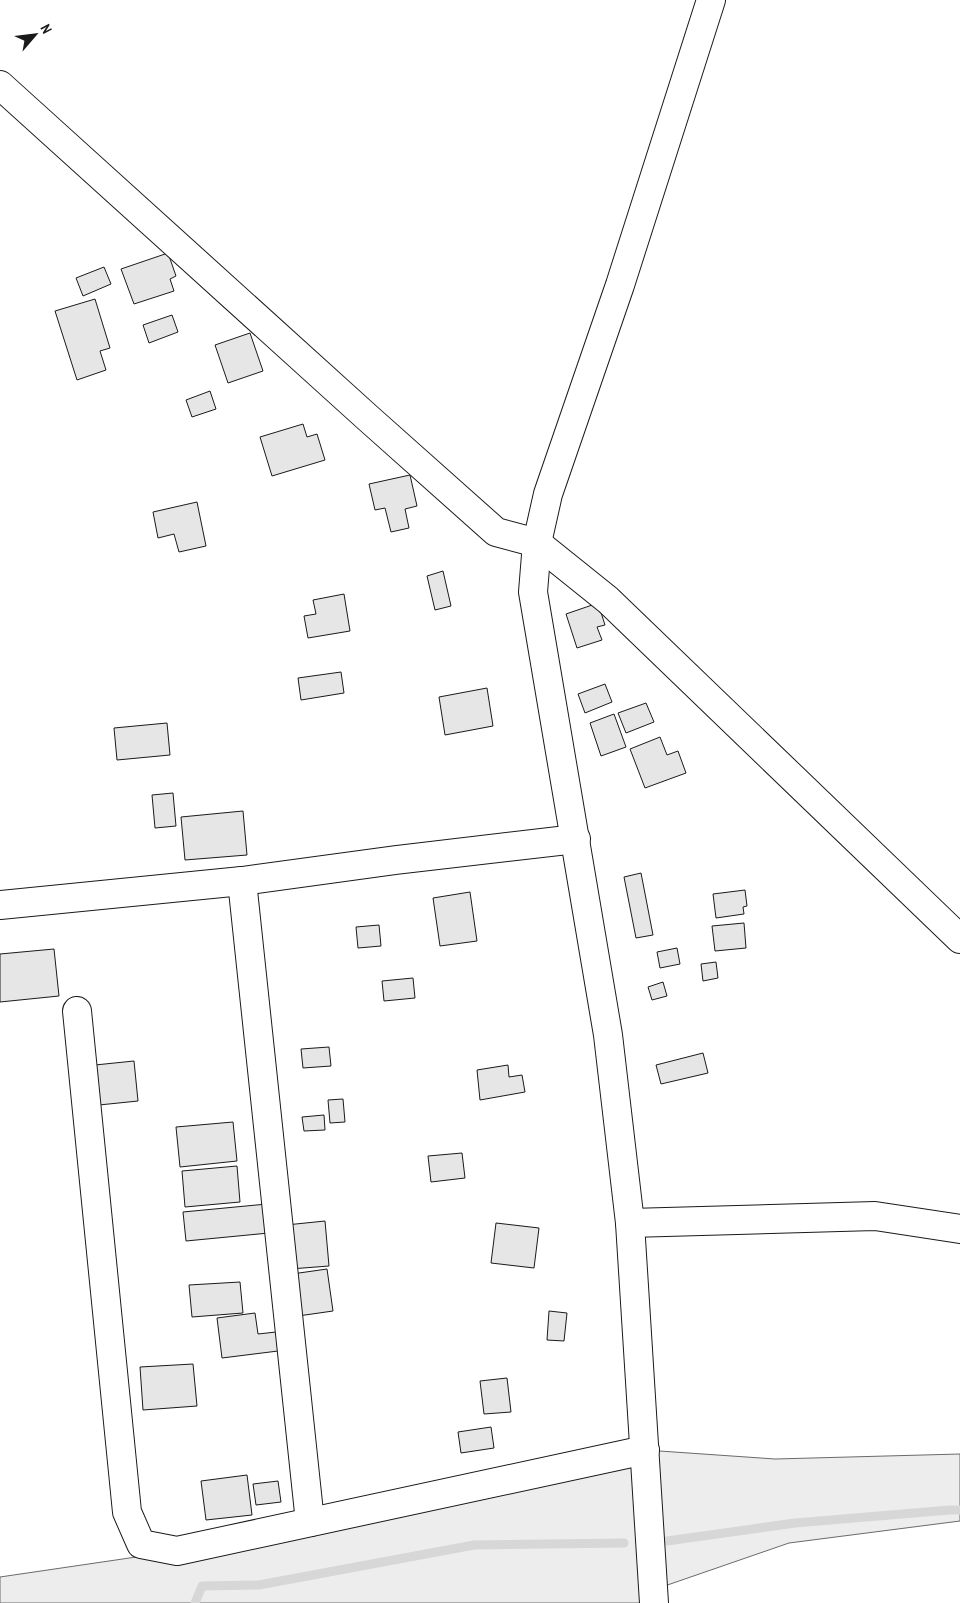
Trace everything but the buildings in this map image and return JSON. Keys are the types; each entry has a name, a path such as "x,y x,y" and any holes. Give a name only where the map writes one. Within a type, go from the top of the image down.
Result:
{"street":[{"path":"654,1603 630,1223 608,1035 533,592 537,543 548,494 620,285 711,0"},
{"path":"0,85 496,532 537,543 608,600 960,939"},
{"path":"0,905 242,881 396,860 576,840"},
{"path":"242,881 310,1522"},
{"path":"77,1011 127,1512 141,1544 177,1551 645,1450"},
{"path":"630,1223 875,1216 960,1229"}],"shaded area":[{"path":"645,1450 775,1459 960,1454 960,1521 789,1543 653,1590 654,1603 0,1603 0,1577 177,1551"}],"waterway":[{"path":"667,1541 795,1523 960,1510"},
{"path":"195,1603 202,1586 259,1585 474,1545 624,1543"}]}
